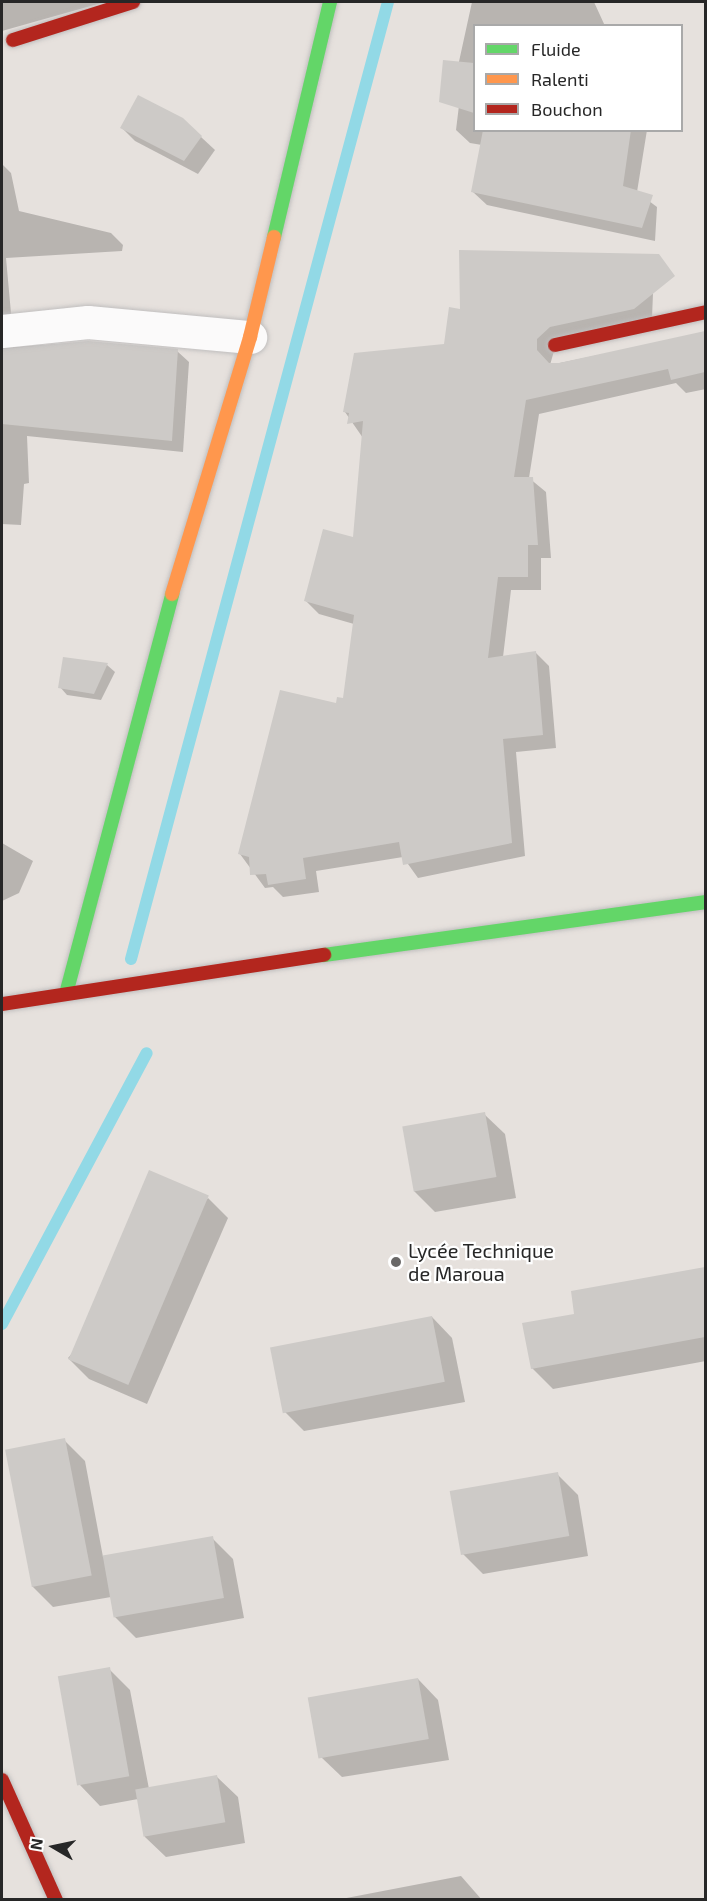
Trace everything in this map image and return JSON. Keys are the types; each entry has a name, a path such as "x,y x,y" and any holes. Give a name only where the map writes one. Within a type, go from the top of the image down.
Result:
{"street":[{"path":"13,40 133,2"},
{"path":"67,990 101,874 138,707 250,337 330,2"},
{"path":"555,345 705,312"},
{"path":"2,331 88,322 250,337"},
{"path":"2,1004 67,990 705,902"},
{"path":"2,1780 56,1899"}],"building":[{"path":"443,60 473,63 473,113 439,102"},
{"path":"138,95 183,118 202,136 184,161 120,128"},
{"path":"483,132 631,132 623,186 653,195 642,228 471,192"},
{"path":"459,250 659,254 675,276 634,309 550,327 537,339 537,350 549,363 559,363 705,331 705,372 671,380 668,369 526,400 514,477 533,477 538,545 528,545 528,577 498,577 488,658 536,651 543,735 503,739 512,843 403,865 399,842 303,858 306,879 268,885 266,874 250,875 249,857 238,854 280,690 336,703 337,697 343,698 354,615 304,601 323,529 353,537 363,421 347,424 349,413 343,412 354,353 444,344 449,307 460,309"},
{"path":"88,341 178,349 172,441 2,424 2,349"},
{"path":"63,657 108,663 94,694 58,688"},
{"path":"485,1112 496,1177 414,1192 402,1127"},
{"path":"149,1170 209,1195 128,1385 69,1360"},
{"path":"705,1267 705,1337 531,1369 522,1323 574,1314 571,1291"},
{"path":"432,1316 445,1382 283,1413 270,1347"},
{"path":"65,1438 92,1575 32,1587 5,1450"},
{"path":"558,1472 569,1536 461,1555 450,1491"},
{"path":"213,1536 224,1598 114,1617 103,1555"},
{"path":"110,1667 129,1776 77,1786 58,1676"},
{"path":"418,1678 429,1739 318,1759 308,1697"},
{"path":"217,1775 225,1822 144,1837 135,1789"}],"waterway":[{"path":"131,959 388,2"},
{"path":"2,1324 147,1053"}],"traffic: fast":[{"path":"274,237 330,2"},
{"path":"67,990 172,594"},
{"path":"324,955 706,902"}],"traffic: slow":[{"path":"172,594 250,337 274,237"}],"traffic: jam":[{"path":"13,40 133,2"},
{"path":"555,345 706,312"},
{"path":"2,1004 324,955"},
{"path":"2,1780 56,1900"}],"place":[{"name":"Lycée Technique de Maroua","path":"396,1262"}]}
